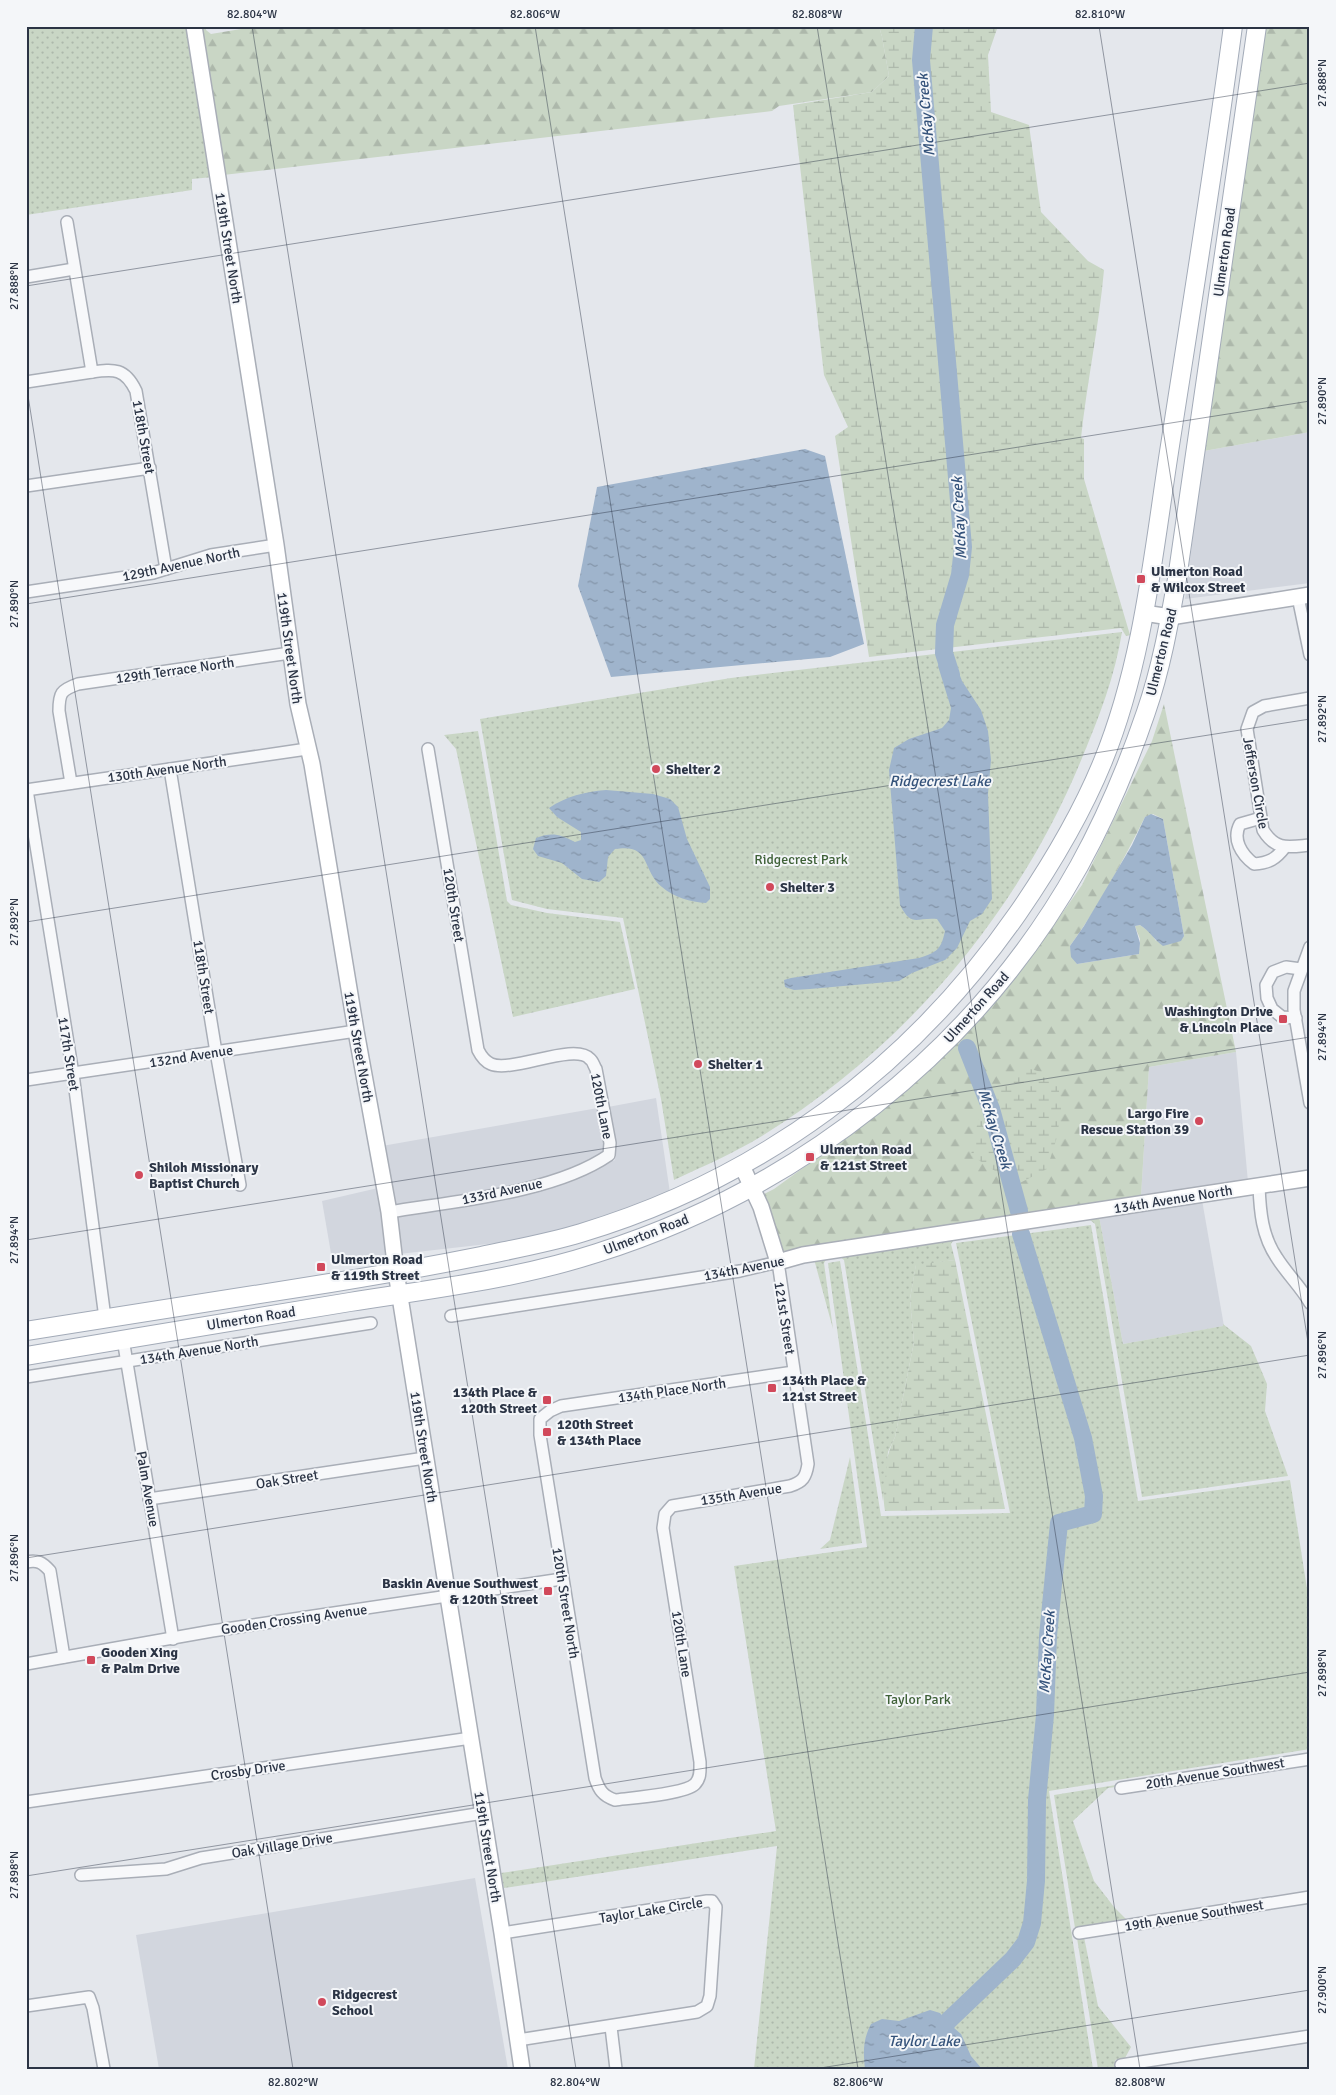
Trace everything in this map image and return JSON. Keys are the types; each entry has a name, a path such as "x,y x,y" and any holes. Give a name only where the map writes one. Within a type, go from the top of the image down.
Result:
{"main road":[{"name":"Ulmerton Road","path":"26,1331 396,1272 580,1234 640,1213 742,1166 807,1125 843,1100 887,1062 950,1001 998,941 1036,886 1070,830 1104,759 1127,689 1144,613 1194,297 1233,26"},
{"name":"Ulmerton Road","path":"26,1356 514,1274 597,1253 702,1212 753,1188 797,1161 883,1099 960,1027 1020,955 1052,910 1079,865 1108,807 1147,709 1162,658 1170,617 1257,27"},
{"path":"1194,297 1202,305 1190,402 1197,435"},
{"path":"26,1344 84,1335 94,1331 105,1318"}],"street":[{"name":"119th Street North","path":"194,26 276,545 290,653 307,749 312,764 388,1212 522,2069"},
{"path":"67,222 92,372"},
{"path":"26,277 74,270"},
{"name":"118th Street","path":"26,382 117,370 132,382 139,402 166,569"},
{"path":"26,486 150,468"},
{"name":"129th Avenue North","path":"26,592 153,573 211,555 276,545"},
{"path":"1144,613 1170,617 1304,596 1310,655"},
{"name":"129th Terrace North","path":"71,783 59,711 59,700 62,692 68,688 78,684 290,653"},
{"name":"Jefferson Circle","path":"1285,847 1269,840 1263,830 1246,729 1253,712 1264,706 1310,698"},
{"name":"130th Avenue North","path":"26,790 307,749"},
{"name":"120th Street","path":"428,749 478,1050 483,1059 492,1064 503,1065 568,1054 581,1054 590,1058"},
{"name":"118th Street","path":"170,769 216,1052 240,1185"},
{"name":"117th Street","path":"26,790 73,1074 105,1318"},
{"path":"1261,818 1240,824 1236,831 1240,850 1254,864 1265,863 1276,858 1285,847 1310,845"},
{"path":"1310,947 1294,990 1296,1018 1310,1103"},
{"path":"1296,1018 1282,1017 1272,1009 1267,998 1266,986 1273,972 1286,967 1301,969"},
{"name":"132nd Avenue","path":"26,1080 356,1031"},
{"name":"120th Lane","path":"590,1058 596,1069 610,1143 609,1155"},
{"name":"133rd Avenue","path":"388,1212 504,1193 540,1184 577,1173 609,1155"},
{"name":"121st Street","path":"742,1166 761,1206 778,1262 808,1464 806,1476"},
{"name":"134th Avenue North","path":"1036,1220 1310,1178"},
{"path":"1258,1186 1261,1222 1266,1238 1276,1258 1310,1303"},
{"name":"134th Avenue","path":"451,1316 740,1270 803,1255 1036,1220"},
{"name":"134th Avenue North","path":"26,1378 371,1323"},
{"name":"Palm Avenue","path":"123,1339 173,1639"},
{"name":"134th Place North","path":"550,1411 561,1406 794,1372"},
{"name":"120th Street North","path":"550,1411 540,1419 540,1435 594,1778 599,1790 606,1797"},
{"name":"Oak Street","path":"149,1499 425,1458"},
{"name":"135th Avenue","path":"672,1506 790,1486 799,1483 806,1476"},
{"name":"120th Lane","path":"606,1797 615,1800 684,1790 694,1784 700,1775 700,1762 663,1528 664,1514 672,1506"},
{"path":"32,1562 44,1564 50,1571 64,1657"},
{"name":"Gooden Crossing Avenue","path":"26,1664 305,1616 562,1579"},
{"name":"Crosby Drive","path":"26,1802 471,1738"},
{"name":"20th Avenue Southwest","path":"1121,1788 1310,1759"},
{"name":"Oak Village Drive","path":"81,1875 166,1869 201,1858 483,1813"},
{"name":"19th Avenue Southwest","path":"1078,1933 1310,1897"},
{"name":"Taylor Lake Circle","path":"502,1933 712,1901 716,1907 710,1996 706,2006 698,2012 518,2040"},
{"path":"26,2006 89,1997 93,2008 104,2069"},
{"path":"610,2027 616,2069"},
{"path":"1121,2064 1310,2036"}],"shaded area":[{"path":"1310,432 1310,583 1185,599 1204,451"},
{"path":"1236,1052 1248,1182 1097,1203 1141,1196 1149,1067"},
{"path":"656,1098 670,1193 638,1208 533,1239 399,1254 394,1216 551,1187 586,1175 611,1160 614,1161 616,1157 608,1107"},
{"path":"598,1108 605,1143 604,1151 593,1159 568,1171 503,1187 392,1206 382,1146"},
{"path":"378,1188 389,1256 333,1265 322,1201"},
{"path":"1202,1200 1224,1326 1123,1344 1099,1216"},
{"name":"Ridgecrest School","path":"475,1878 508,2069 159,2069 136,1935"}],"green space":[{"path":"26,26 189,26 213,177 192,179 192,190 26,215"},
{"path":"199,26 206,26 206,30 211,34 259,26 879,26 889,76 872,92 779,106 772,111 223,175"},
{"path":"879,26 998,26 988,55 991,112 1029,125 1041,212 1088,261 1104,270 1081,438 1084,439 1084,479 1130,635 1126,636 1121,628 869,657 835,436 848,427 824,375 793,105 872,92 889,76"},
{"path":"1266,26 1310,26 1310,432 1204,451"},
{"name":"Ridgecrest Park","path":"1122,632 1111,680 1100,712 1082,758 1056,815 1025,870 991,923 952,972 909,1019 863,1062 814,1101 762,1136 674,1180 661,1099 623,918 547,909 512,900 480,719 731,678"},
{"path":"1164,704 1236,1052 1149,1067 1141,1196 780,1255 762,1195 774,1189 884,1109 968,1031 1027,963 1082,885 1152,741","holes":["1153,814 1163,819 1184,936 1156,941 1151,933 1140,925 1135,926 1140,939 1139,954 1077,964 1070,946 1110,883 1145,817"]},
{"path":"478,731 507,901 511,905 547,913 620,922 635,989 513,1017 456,749 444,735"},
{"path":"1027,1068 1055,1076 1062,1103 1057,1137 1047,1169 1016,1185 971,1155 978,1120 996,1089"},
{"path":"1099,1216 1123,1344 1223,1326 1223,1324 1251,1346 1267,1384 1265,1411 1288,1476 1142,1497 1095,1224 1090,1220 955,1238 951,1244 955,1260 916,1265 910,1299 914,1342 895,1437 888,1452 883,1501 844,1260 839,1256 827,1258 824,1263 833,1329 814,1259"},
{"name":"Taylor Park","path":"1091,1225 1138,1501 1290,1480 1310,1608 1310,1749 1049,1791 1093,2069 754,2069 777,1846 504,1888 501,1873 776,1831 734,1566 867,1547 828,1263 840,1261 881,1516 1010,1513 956,1243"},
{"path":"955,1260 1005,1509 885,1511 883,1492 886,1464 895,1437 914,1342 910,1299 916,1264"},
{"path":"850,1457 862,1543 820,1549 830,1540"},
{"path":"1116,1785 1116,1787 1108,1788 1073,1821 1094,1881 1114,1907 1127,1920 1075,1928 1054,1795"},
{"path":"1084,1937 1098,2006 1131,2047 1125,2058 1115,2060 1116,2069 1098,2069 1077,1938"}],"water":[{"path":"805,449 825,456 864,644 830,657 611,677 578,586 597,487"},
{"name":"Ridgecrest Lake","path":"944,653 954,660 962,681 981,710 988,731 991,760 988,794 992,899 982,914 970,921 957,948 945,960 912,973 899,981 794,990 785,987 784,980 791,978 919,958 934,952 942,942 945,931 937,919 911,919 900,905 889,770 894,748 909,739 942,728 949,720 951,708 938,666"},
{"path":"606,790 653,794 670,799 678,807 687,839 710,887 710,899 706,903 682,898 666,891 655,880 641,854 635,850 627,848 615,849 608,857 606,876 599,882 582,879 562,863 538,856 533,849 536,838 551,835 560,836 575,842 581,840 581,832 557,817 549,808 562,800 576,795"},
{"path":"1151,814 1163,819 1184,936 1181,941 1163,946 1143,927 1140,925 1135,926 1140,943 1139,954 1077,964 1071,957 1070,946 1132,845 1145,817"},
{"name":"Taylor Lake","path":"930,2010 940,2013 961,2034 971,2056 982,2069 865,2069 864,2046 871,2024 882,2019 899,2021"}],"waterway":[{"name":"McKay Creek","path":"924,26 921,60 963,547 960,575 945,625 944,653 951,675"},
{"name":"McKay Creek","path":"967,1048 991,1109 1019,1211"},
{"name":"McKay Creek","path":"930,2069 947,2022 1013,1959 1026,1942 1032,1923 1036,1881 1037,1800 1045,1715 1048,1636 1059,1523 1093,1514 1094,1496 1083,1438 1021,1234"}],"place":[{"name":"Ulmerton Road & Wilcox Street","path":"1141,579"},
{"name":"Shelter 2","path":"656,769"},
{"name":"Shelter 3","path":"770,887"},
{"name":"Washington Drive & Lincoln Place","path":"1283,1019"},
{"name":"Shelter 1","path":"698,1064"},
{"name":"Largo Fire Rescue Station 39","path":"1199,1121"},
{"name":"Ulmerton Road & 121st Street","path":"810,1157"},
{"name":"Shiloh Missionary Baptist Church","path":"139,1175"},
{"name":"Ulmerton Road & 119th Street","path":"321,1267"},
{"name":"134th Place & 121st Street","path":"772,1388"},
{"name":"134th Place & 120th Street","path":"547,1400"},
{"name":"120th Street & 134th Place","path":"547,1432"},
{"name":"Baskin Avenue Southwest & 120th Street","path":"548,1591"},
{"name":"Gooden Xing & Palm Drive","path":"91,1660"},
{"name":"Ridgecrest School","path":"322,2002"}]}
